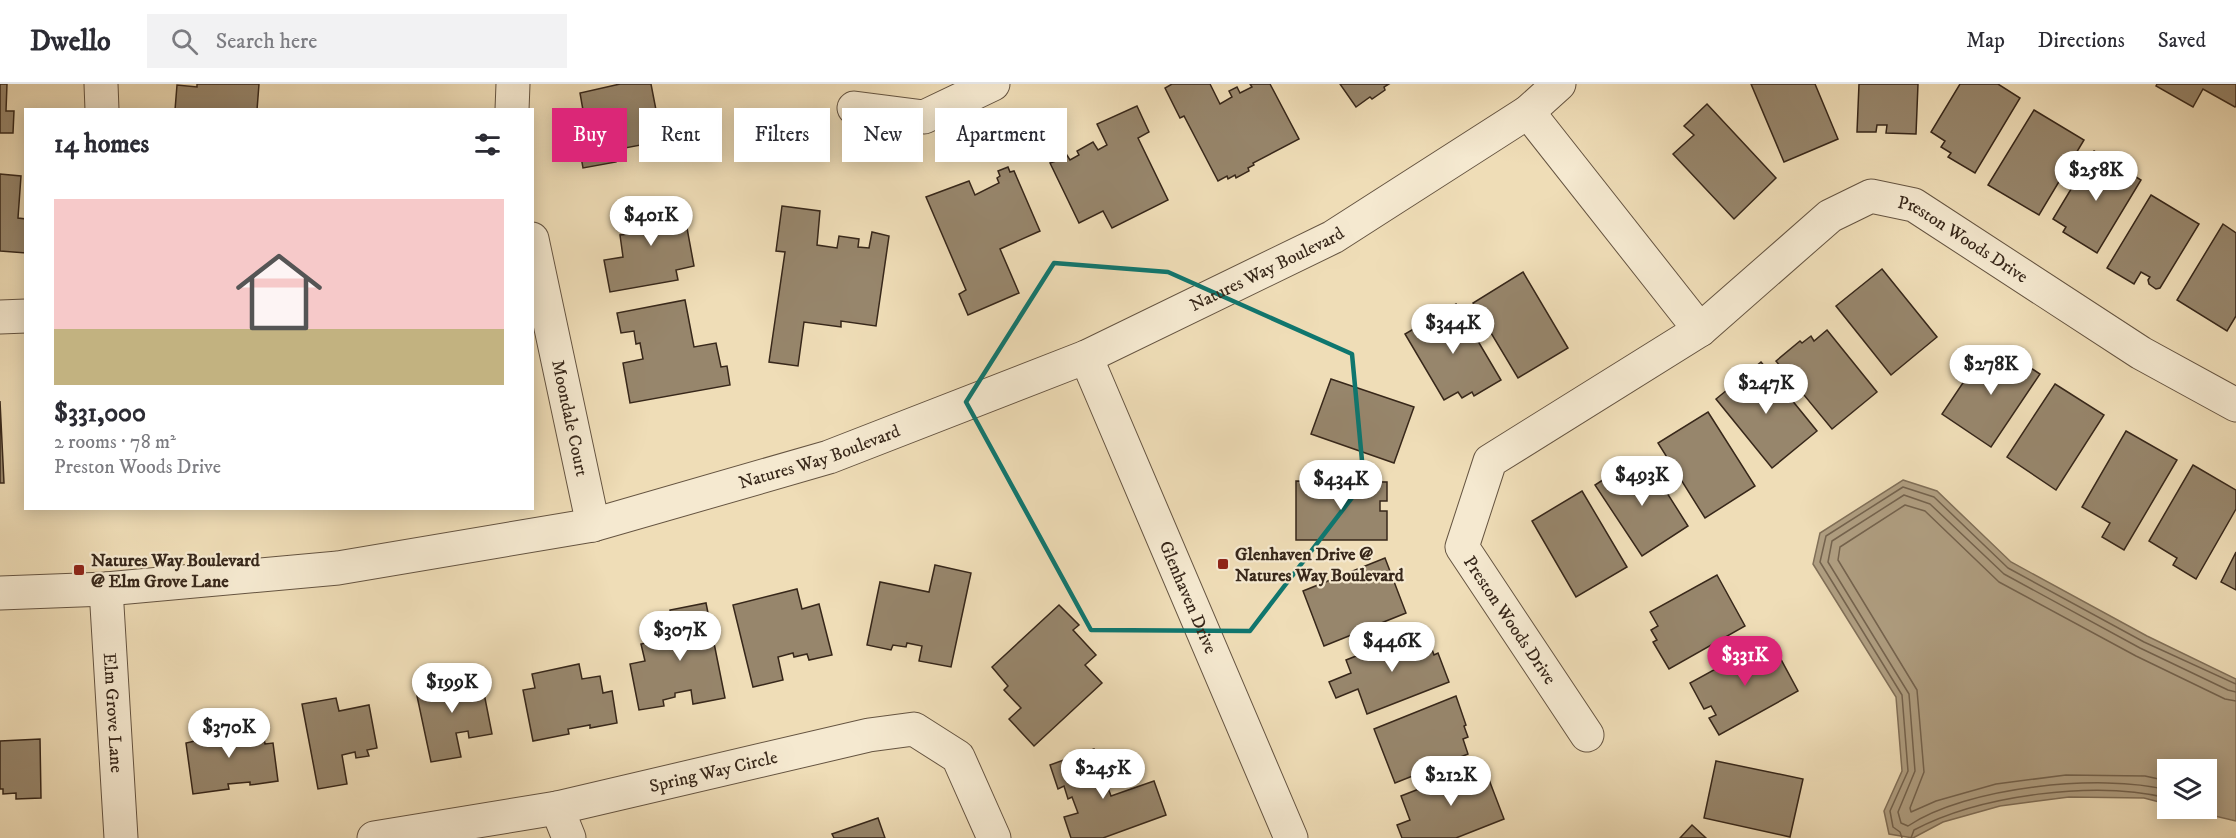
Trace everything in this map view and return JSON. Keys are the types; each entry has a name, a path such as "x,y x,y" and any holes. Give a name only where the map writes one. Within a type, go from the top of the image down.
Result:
{"street":[{"path":"101,84 102,108"},
{"path":"513,84 513,108"},
{"path":"923,117 993,84"},
{"name":"Natures Way Boulevard","path":"0,593 106,589 338,568 593,525 829,457 1086,357 1333,237 1528,112 1559,84"},
{"path":"1528,112 1700,330"},
{"name":"Preston Woods Drive","path":"1587,735 1462,547 1491,461 1700,330 1830,216 1871,196 1914,205 2141,353 2236,405"},
{"name":"Moondale Court","path":"534,252 593,525"},
{"path":"0,317 24,316"},
{"name":"Glenhaven Drive","path":"1086,357 1290,838"},
{"name":"Elm Grove Lane","path":"106,589 121,838"},
{"name":"Spring Way Circle","path":"374,838 557,808 869,735 914,729 958,757 994,838"},
{"path":"557,808 569,838"}],"highlighted area":[{"path":"1054,263 1168,272 1352,354 1364,482 1250,631 1091,630 966,402"}],"water":[{"path":"1903,480 1937,491 2011,562 2147,636 2236,679 2236,821 2217,817 2217,759 2157,759 2157,801 2144,798 2069,797 2000,806 1943,822 1913,838 1889,834 1884,811 1902,771 1896,697 1813,564 1820,533"}],"building":[{"path":"0,84 7,84 6,111 14,111 13,133 0,133"},
{"path":"197,84 259,84 257,108 175,108 177,85 197,87"},
{"path":"620,84 651,84 656,108 639,108 639,145 627,148 627,108 583,108 580,93"},
{"path":"1172,84 1210,84 1220,104 1232,97 1229,91 1237,87 1240,93 1252,87 1250,84 1270,84 1299,139 1253,163 1254,165 1248,168 1249,171 1236,178 1235,175 1228,179 1227,176 1218,181 1184,116 1180,118 1165,88"},
{"path":"1340,84 1389,84 1384,87 1385,90 1356,107"},
{"path":"1751,84 1815,84 1838,139 1784,162"},
{"path":"1859,84 1918,84 1916,134 1886,133 1887,125 1877,125 1876,132 1857,132"},
{"path":"1960,84 1998,84 2020,98 1975,173 1948,157 1951,153 1941,147 1945,141 1931,132"},
{"path":"2157,84 2236,84 2236,106 2203,89 2193,107 2156,86"},
{"path":"1707,104 1776,178 1734,219 1673,154 1694,135 1684,126"},
{"path":"1137,106 1149,132 1138,138 1168,200 1112,228 1103,211 1079,223 1050,163 1067,162 1067,155 1070,160 1079,155 1077,151 1093,142 1098,150 1107,145 1097,124"},
{"path":"2034,110 2084,140 2039,215 1988,185"},
{"path":"2094,151 2141,180 2097,253 2063,232 2066,227 2053,219"},
{"path":"582,162 616,162 583,168"},
{"path":"1008,167 1010,172 1014,171 1040,231 1000,249 1019,293 968,315 959,294 966,290 926,197 969,181 975,195 999,183 998,171"},
{"path":"0,174 21,176 18,218 24,219 24,253 0,251"},
{"path":"2151,195 2199,224 2160,288 2156,289 2149,284 2150,277 2141,272 2134,284 2107,268"},
{"path":"682,201 694,266 676,270 678,280 610,292 604,260 623,257 620,235 628,234 625,228 624,209"},
{"path":"782,206 820,211 817,245 837,248 839,236 859,239 858,247 869,248 872,232 889,236 876,326 841,321 841,327 804,322 798,366 769,362 785,252 776,251"},
{"path":"2223,224 2236,233 2236,316 2227,331 2177,300"},
{"path":"1882,269 1937,337 1891,375 1836,306"},
{"path":"1523,272 1568,348 1518,378 1473,303"},
{"path":"685,300 694,347 716,343 721,367 727,366 730,385 630,403 623,363 643,359 640,343 636,344 634,331 621,333 617,313"},
{"path":"1456,304 1501,380 1474,396 1472,392 1462,398 1458,392 1444,400 1405,334"},
{"path":"1827,330 1877,392 1832,429 1776,361 1800,341 1802,343 1811,336 1814,341"},
{"path":"1985,350 1999,360 2003,354 2012,360 2014,357 2040,374 1991,447 1942,414"},
{"path":"1761,362 1817,431 1772,468 1716,399"},
{"path":"1331,379 1414,407 1394,463 1311,434"},
{"path":"2055,384 2104,415 2056,490 2007,457"},
{"path":"0,401 4,483 0,483"},
{"path":"1708,412 1755,486 1705,518 1658,443"},
{"path":"2126,431 2177,460 2124,550 2102,537 2110,523 2082,507"},
{"path":"1648,463 1688,526 1642,556 1595,485 1621,468 1629,481 1636,476 1635,468"},
{"path":"2193,465 2236,490 2236,509 2196,579 2173,565 2177,558 2149,541"},
{"path":"1296,481 1387,482 1387,501 1380,501 1380,511 1387,511 1387,540 1296,540"},
{"path":"1582,491 1627,567 1576,597 1532,521"},
{"path":"2236,552 2236,590 2221,582"},
{"path":"1385,558 1406,613 1324,646 1303,591"},
{"path":"935,565 971,573 951,667 919,661 922,646 907,643 906,647 893,645 891,650 867,645 880,582 929,592"},
{"path":"1717,575 1745,626 1669,669 1653,642 1657,640 1651,630 1658,626 1650,612"},
{"path":"797,589 802,609 819,604 832,655 809,660 807,654 794,657 793,653 778,657 783,680 753,687 733,605"},
{"path":"706,603 725,698 693,704 691,690 675,693 675,697 663,700 664,706 639,710 630,664 645,661 641,644 675,637 670,610"},
{"path":"1059,605 1079,625 1073,630 1096,655 1085,665 1102,683 1034,746 1009,719 1021,708 1004,690 1008,686 992,667"},
{"path":"1417,632 1423,646 1430,644 1434,655 1438,653 1449,682 1367,714 1358,689 1336,698 1329,682 1351,673 1346,660"},
{"path":"1770,639 1798,691 1719,735 1709,718 1716,715 1711,706 1704,709 1690,683"},
{"path":"579,664 582,679 600,676 603,693 612,691 617,723 568,729 569,734 533,741 523,690 535,688 532,674"},
{"path":"477,672 479,684 482,683 492,734 469,738 468,731 456,733 461,757 431,762 417,696 420,696 418,684"},
{"path":"1456,696 1466,725 1464,726 1468,737 1463,739 1468,754 1395,783 1374,729"},
{"path":"336,698 339,711 369,705 377,748 367,750 369,756 356,758 355,752 342,755 347,784 318,789 302,704"},
{"path":"240,724 241,736 263,733 265,744 273,743 278,781 250,785 250,782 228,784 229,789 193,794 186,743 195,741 193,730"},
{"path":"40,739 41,798 16,799 16,793 3,794 3,789 0,789 0,741"},
{"path":"1094,749 1111,796 1154,781 1166,815 1103,838 1071,838 1064,817 1078,813 1072,797 1068,799 1064,786 1058,789 1050,765"},
{"path":"1716,761 1803,779 1790,837 1704,818"},
{"path":"1483,764 1504,819 1456,838 1402,838 1397,825 1410,820 1401,796"},
{"path":"878,818 885,838 834,838 832,834"},
{"path":"1692,825 1706,838 1680,838"}],"place":[{"name":"Glenhaven Drive @ Natures Way Boulevard","path":"1223,564"},
{"name":"Natures Way Boulevard @ Elm Grove Lane","path":"79,570"}]}
